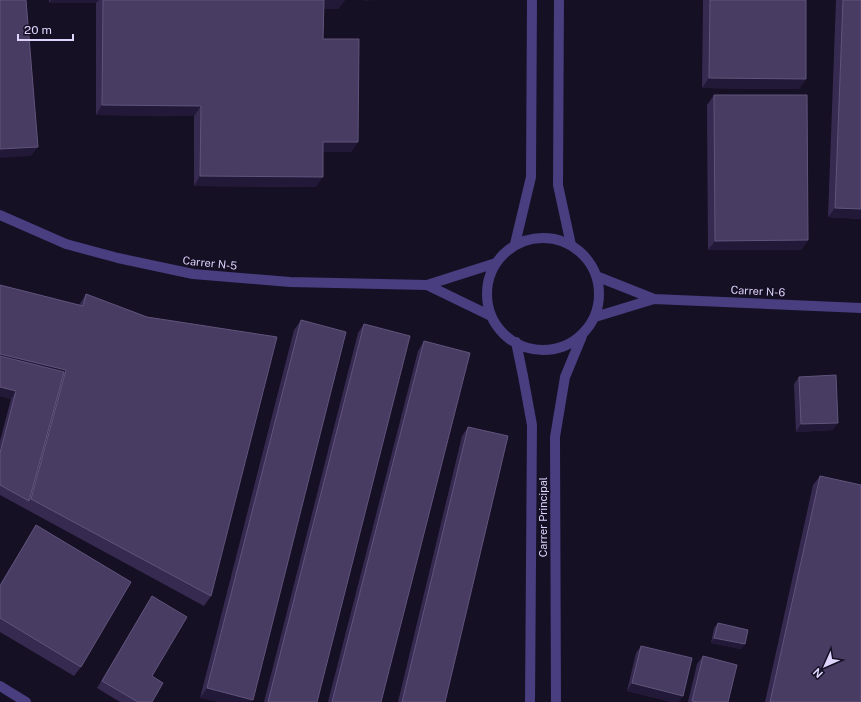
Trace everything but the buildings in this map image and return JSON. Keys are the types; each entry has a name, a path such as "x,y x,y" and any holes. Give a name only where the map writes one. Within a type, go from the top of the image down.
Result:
{"street":[{"path":"515,244 531,177 532,0"},
{"path":"559,0 558,185 571,245"},
{"name":"Carrer N-5","path":"0,215 66,244 118,258 193,274 290,282 427,285"},
{"path":"533,238 554,238 571,245 590,263 598,281 599,300 595,317 582,336 570,344 547,350 522,346 502,333 491,316 488,306 488,282 496,262 515,244 533,238"},
{"path":"427,285 496,262"},
{"path":"596,276 654,299"},
{"path":"427,285 491,316"},
{"path":"595,317 654,299"},
{"name":"Carrer N-6","path":"654,299 861,308"},
{"name":"Carrer Principal","path":"556,702 555,437 565,377 582,336"},
{"name":"Carrer Principal","path":"516,342 532,425 530,702"},
{"path":"0,686 26,702"}]}
